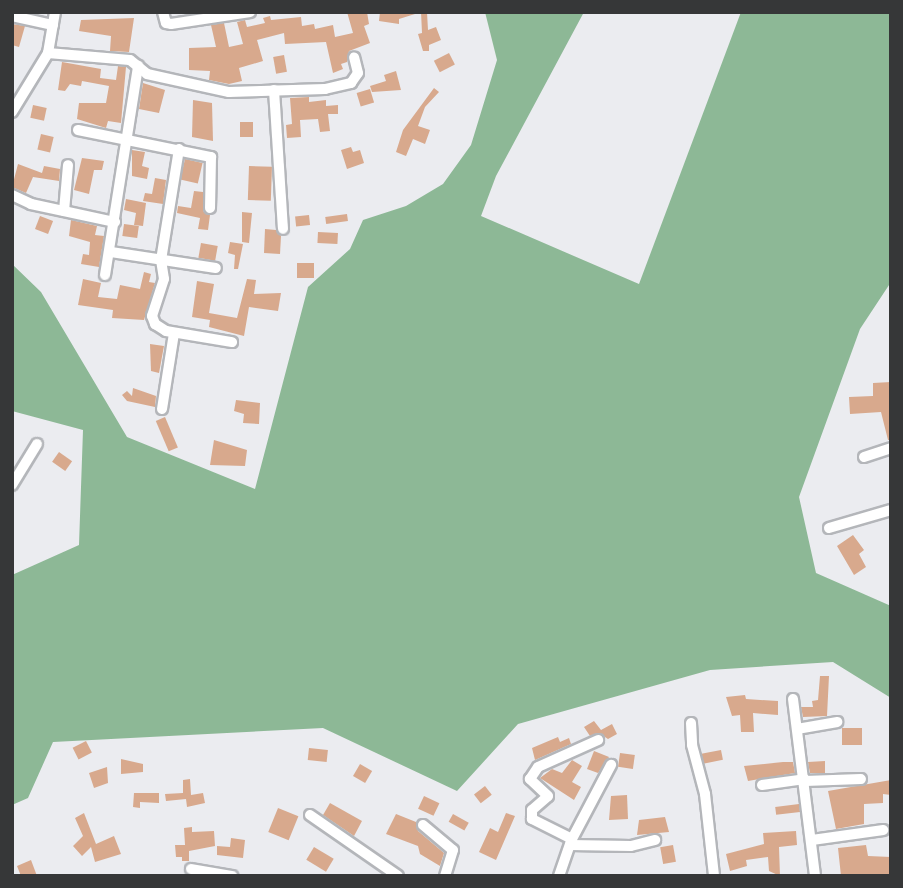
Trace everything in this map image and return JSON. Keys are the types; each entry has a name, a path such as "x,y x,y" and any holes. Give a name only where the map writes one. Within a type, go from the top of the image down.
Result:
{"street":[{"path":"12,112 48,53 55,12"},
{"path":"163,12 166,23 171,24 209,15 250,12"},
{"path":"12,16 53,25"},
{"path":"48,53 130,60 147,74 182,84 229,92 351,83 358,73 354,57"},
{"path":"105,275 129,139 138,66"},
{"path":"274,90 283,229"},
{"path":"78,130 179,149 213,162 210,208"},
{"path":"179,149 161,260 164,279 152,316 155,324 174,333 232,342"},
{"path":"64,211 68,165"},
{"path":"12,195 31,204 115,222"},
{"path":"111,252 216,268"},
{"path":"162,409 174,333"},
{"path":"12,485 37,444"},
{"path":"864,457 891,448"},
{"path":"829,528 891,510"},
{"path":"793,699 815,876"},
{"path":"797,729 837,722"},
{"path":"691,723 692,744 705,794 714,876"},
{"path":"598,740 538,767 530,779 548,796 532,810 532,818 571,842 631,846 655,840"},
{"path":"559,876 571,842 611,765"},
{"path":"762,785 805,780 861,779"},
{"path":"310,815 398,876"},
{"path":"423,825 453,850 445,876"},
{"path":"812,841 883,830"},
{"path":"191,869 232,876"}],"green space":[{"path":"485,12 584,12 496,176 481,216 639,284 741,12 891,12 891,282 860,329 799,497 816,573 891,606 891,698 833,662 710,670 518,724 457,791 323,728 53,742 28,798 12,805 12,575 79,545 83,430 12,411 12,264 41,292 127,437 255,489 308,287 350,249 363,220 406,206 443,184 471,145 497,60"}],"building":[{"path":"347,12 367,12 369,24 364,26 370,43 349,51 347,62 341,64 343,69 333,73 326,42 285,44 284,33 257,40 263,61 239,68 242,81 229,84 209,80 210,71 189,70 189,48 216,47 211,25 224,23 229,47 243,44 237,22 245,20 247,27 265,23 263,18 270,16 271,20 301,17 302,26 314,24 315,29 333,25 335,37 353,33"},
{"path":"380,12 415,14 399,19 399,24 379,21"},
{"path":"421,12 427,12 428,30 436,27 441,40 429,45 429,51 423,51 418,34 422,33"},
{"path":"134,18 129,52 110,51 111,36 79,31 81,20"},
{"path":"12,24 25,26 19,47 12,45"},
{"path":"449,53 455,65 440,72 434,61"},
{"path":"284,55 287,72 276,74 273,57"},
{"path":"62,62 101,69 100,78 116,80 118,66 126,67 121,123 108,121 106,128 77,119 79,103 106,103 109,86 82,81 81,86 70,84 65,91 58,90"},
{"path":"396,71 401,90 372,92 370,86 386,81 384,75"},
{"path":"143,83 165,90 159,113 139,109"},
{"path":"434,88 439,92 425,107 418,126 430,130 425,144 413,139 406,156 396,152 403,130"},
{"path":"370,89 374,102 361,106 357,93"},
{"path":"309,97 309,102 326,100 326,106 338,105 338,114 328,114 330,131 320,132 318,119 300,120 301,137 287,138 286,125 292,124 290,98"},
{"path":"193,100 212,103 213,141 192,137"},
{"path":"33,105 47,108 44,121 30,118"},
{"path":"240,122 253,122 253,137 240,137"},
{"path":"41,134 54,137 50,153 37,150"},
{"path":"351,147 353,152 360,150 364,163 347,169 341,150"},
{"path":"132,150 145,152 142,166 149,168 147,179 132,176"},
{"path":"82,158 104,161 102,170 94,170 89,194 74,190"},
{"path":"185,159 203,163 198,184 180,179"},
{"path":"18,164 42,173 44,166 60,169 59,181 33,177 26,193 12,187"},
{"path":"249,166 272,167 271,201 248,200"},
{"path":"155,178 166,180 163,204 143,201 145,193 152,194"},
{"path":"194,191 203,192 203,211 210,215 208,230 198,229 200,218 177,213 178,206 191,208"},
{"path":"126,199 146,203 143,226 134,225 136,213 124,210"},
{"path":"242,212 252,213 249,243 242,242"},
{"path":"347,214 348,221 326,224 325,217"},
{"path":"309,215 310,225 296,226 295,216"},
{"path":"40,216 53,221 48,234 35,229"},
{"path":"71,220 97,226 95,235 104,236 99,267 81,264 83,254 89,255 90,242 69,236"},
{"path":"124,224 139,226 137,238 122,236"},
{"path":"265,229 276,230 281,236 280,254 264,253"},
{"path":"318,232 338,233 337,244 317,243"},
{"path":"230,242 243,244 238,269 234,269 235,255 228,253"},
{"path":"201,243 218,246 215,261 198,258"},
{"path":"297,263 314,263 314,278 297,278"},
{"path":"144,272 151,274 149,282 155,283 144,320 112,318 113,310 78,305 83,279 101,283 98,297 117,299 120,285 140,289"},
{"path":"247,279 256,280 254,294 281,293 278,311 249,307 244,336 209,327 210,320 192,317 197,281 214,284 209,313 237,318"},
{"path":"150,344 164,346 159,373 151,371"},
{"path":"891,382 891,440 888,440 881,412 850,414 849,397 873,396 873,383"},
{"path":"133,388 156,396 155,407 127,401 122,395 127,391 132,396"},
{"path":"236,400 260,403 259,424 243,423 244,414 234,411"},
{"path":"165,417 178,447 169,451 156,421"},
{"path":"214,440 247,450 245,466 210,465"},
{"path":"59,452 72,461 65,471 52,462"},
{"path":"853,535 864,550 859,554 866,567 854,575 837,546"},
{"path":"820,676 829,676 827,716 803,717 801,707 813,707 812,701 818,700"},
{"path":"745,695 746,699 778,701 778,715 753,713 754,732 741,732 740,715 732,716 726,697"},
{"path":"594,721 601,730 612,724 617,734 608,739 599,733 590,736 584,727"},
{"path":"842,728 862,728 862,745 842,745"},
{"path":"558,737 560,742 569,738 571,744 535,760 532,748"},
{"path":"86,741 92,753 79,759 73,748"},
{"path":"309,748 328,750 327,762 308,760"},
{"path":"721,750 723,760 703,764 701,754"},
{"path":"594,751 609,757 598,773 587,769"},
{"path":"620,753 635,755 633,769 618,767"},
{"path":"121,759 143,764 143,772 121,774"},
{"path":"572,760 582,766 572,782 581,787 574,800 540,778 552,769 562,773"},
{"path":"825,761 825,773 810,773 808,762"},
{"path":"793,762 795,773 748,781 744,766"},
{"path":"360,764 372,771 365,783 353,776"},
{"path":"107,767 108,783 94,788 89,773"},
{"path":"190,779 191,795 203,793 205,803 187,807 186,799 166,801 165,794 183,793 183,780"},
{"path":"891,780 891,795 883,794 883,803 864,804 864,824 836,829 828,791"},
{"path":"485,786 492,795 481,803 474,795"},
{"path":"134,793 159,793 159,803 140,802 140,808 133,807"},
{"path":"627,795 628,819 609,820 611,796"},
{"path":"424,796 439,803 433,816 418,809"},
{"path":"330,803 362,821 354,836 323,815"},
{"path":"799,804 800,812 776,815 775,807"},
{"path":"278,808 298,816 289,840 268,832"},
{"path":"84,813 96,844 114,836 121,854 95,862 91,847 82,856 73,846 83,836 75,818"},
{"path":"506,813 515,816 496,860 479,852 490,828 498,832"},
{"path":"396,814 416,822 418,831 444,853 440,866 420,854 418,846 386,834"},
{"path":"453,814 469,823 464,831 449,822"},
{"path":"665,817 669,832 637,835 639,820"},
{"path":"192,827 192,832 214,831 215,846 189,851 189,861 182,861 182,857 176,857 175,845 185,845 184,828"},
{"path":"796,831 797,845 779,847 780,876 769,871 768,857 746,860 747,866 730,871 726,854 764,844 763,833"},
{"path":"231,838 245,840 243,858 217,855 217,846 230,847"},
{"path":"673,845 676,862 663,864 660,847"},
{"path":"866,845 868,856 891,857 889,876 841,876 838,848"},
{"path":"314,847 334,859 326,872 306,860"},
{"path":"31,860 37,876 21,876 17,866"}]}
